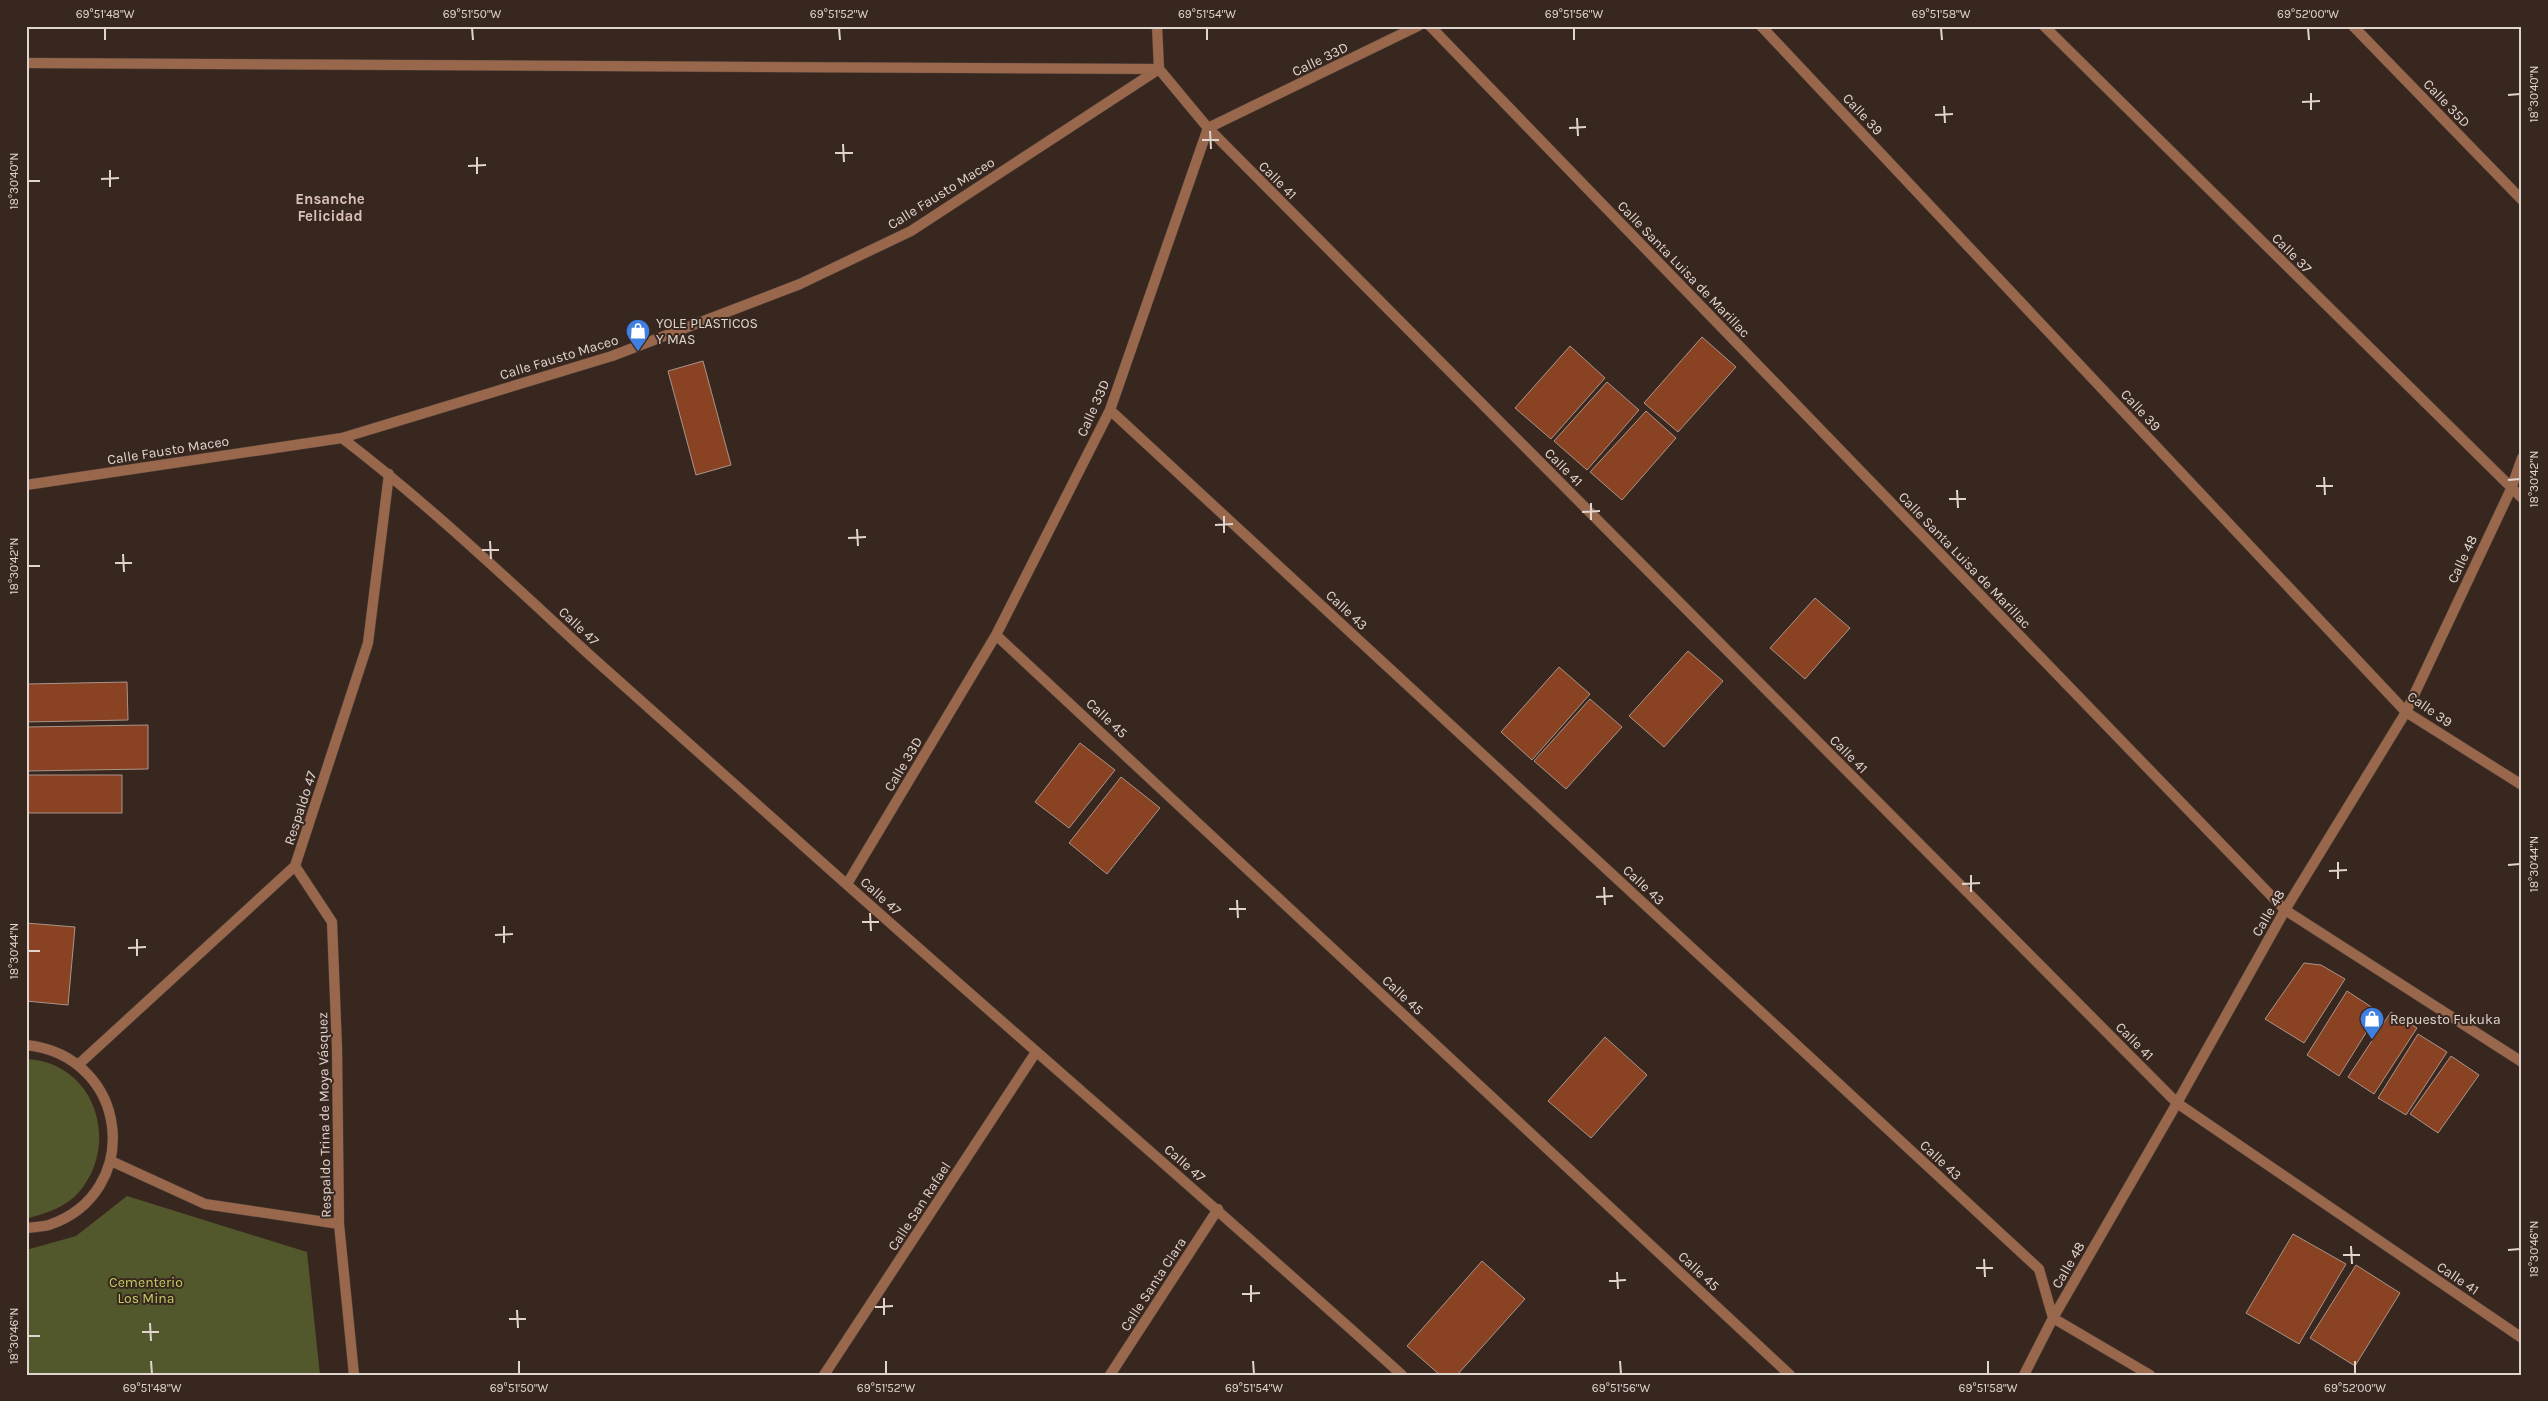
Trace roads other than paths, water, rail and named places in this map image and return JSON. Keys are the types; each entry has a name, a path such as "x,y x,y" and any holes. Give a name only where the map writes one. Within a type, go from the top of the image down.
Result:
{"street":[{"path":"26,62 1158,69 1157,26"},
{"name":"Calle 33D","path":"846,884 996,634 1110,410 1208,128 1418,26"},
{"name":"Calle Santa Luisa de Marillac","path":"1430,26 2285,910 2522,1062"},
{"name":"Calle 39","path":"1762,26 2406,712 2522,785"},
{"name":"Calle 37","path":"2044,26 2510,489 2522,498"},
{"name":"Calle 35D","path":"2353,26 2522,200"},
{"name":"Calle 41","path":"1158,69 1208,128 2177,1103 2522,1338"},
{"name":"Calle Fausto Maceo","path":"26,486 342,438 612,356 800,284 911,231 1158,69"},
{"name":"Calle 43","path":"1110,410 2039,1269 2053,1318"},
{"name":"Calle 47","path":"342,438 389,474 466,540 846,884 1036,1052 1218,1209 1402,1375"},
{"name":"Calle 48","path":"2024,1375 2053,1318 2177,1103 2285,910 2406,712 2510,489 2522,458"},
{"name":"Respaldo 47","path":"79,1064 295,866 368,643 389,474"},
{"name":"Calle 45","path":"996,634 1790,1375"},
{"name":"Respaldo Trina de Moya Vásquez","path":"295,866 332,922 337,1048 340,1224 354,1375"},
{"path":"26,1045 48,1047 79,1064 97,1084 109,1108 114,1134 110,1161 98,1188 76,1211 49,1225 26,1228"},
{"name":"Calle San Rafael","path":"824,1375 1036,1052"},
{"path":"110,1161 205,1204 340,1224"},
{"name":"Calle Santa Clara","path":"1110,1375 1218,1209"},
{"path":"2053,1318 2150,1375"}],"place":[{"name":"YOLE PLASTICOS Y MAS","path":"638,352"},
{"name":"Repuesto Fukuka","path":"2372,1040"}],"district":[{"name":"Ensanche Felicidad","path":"330,208"}],"park label":[{"name":"Cementerio Los Mina","path":"146,1290"}]}
